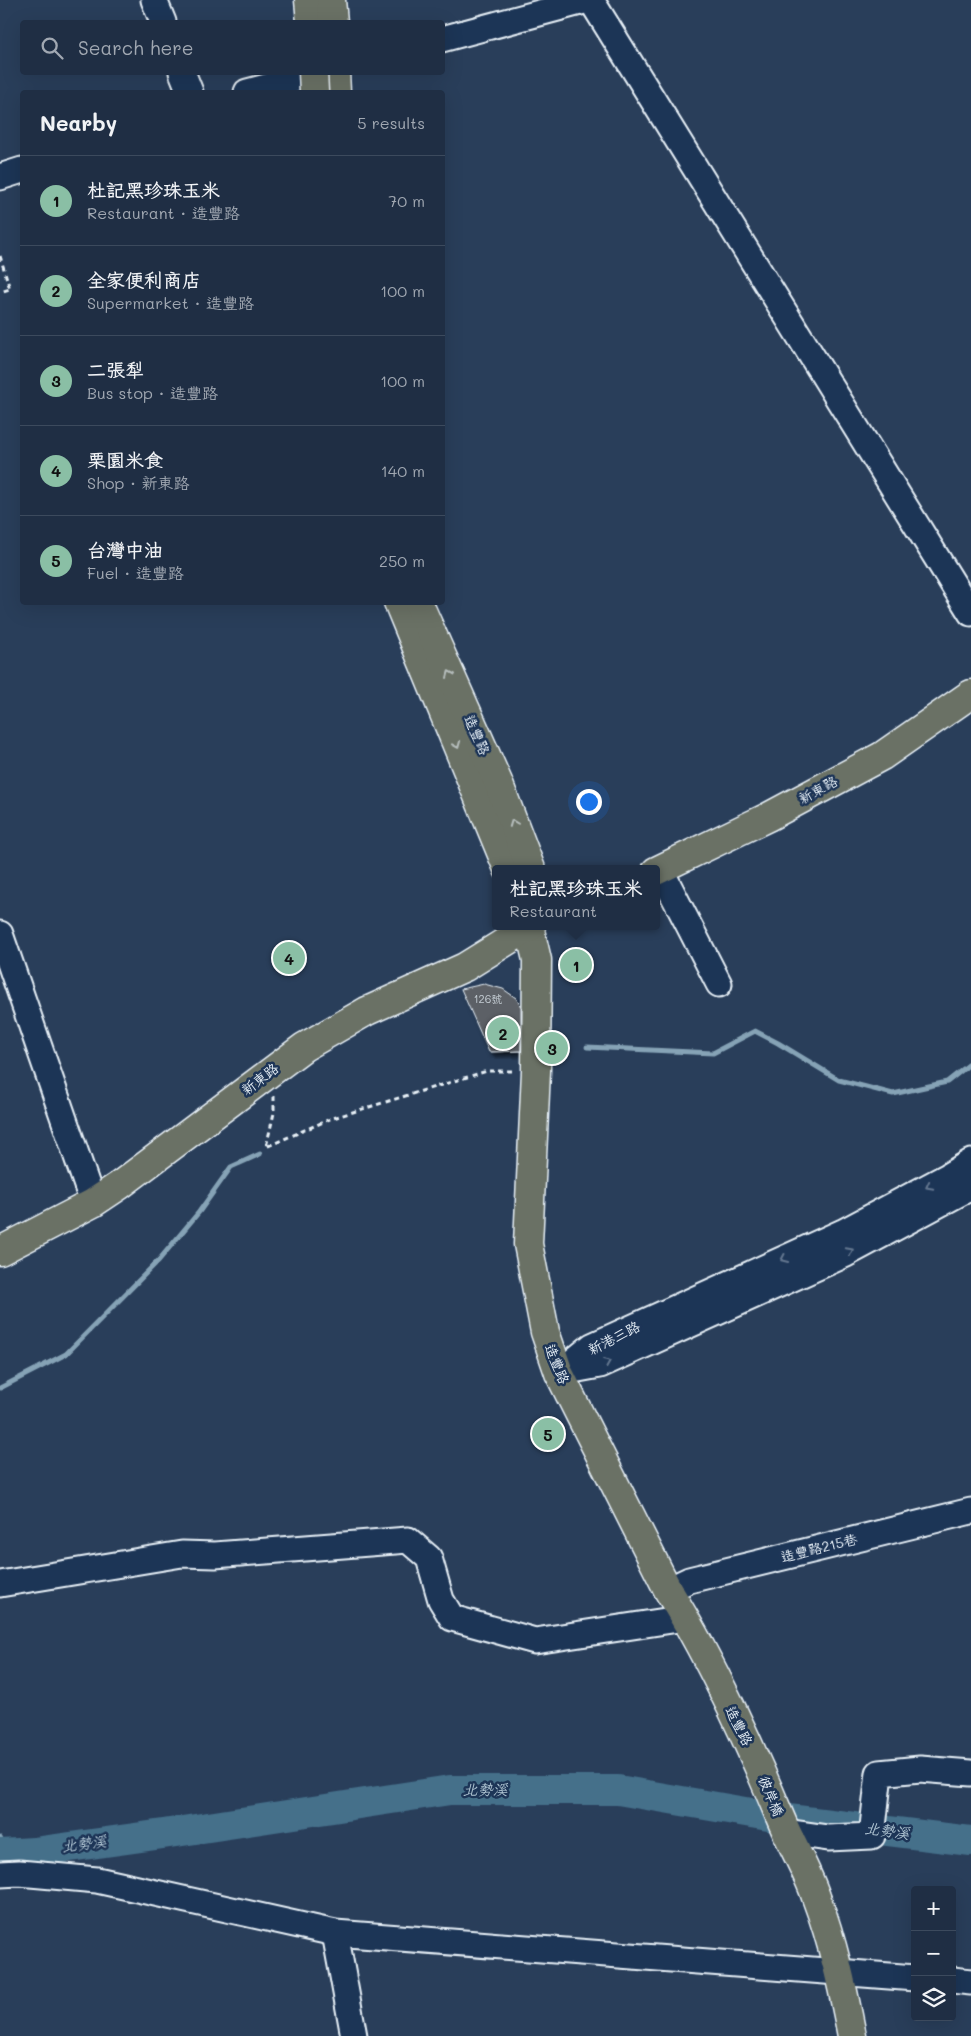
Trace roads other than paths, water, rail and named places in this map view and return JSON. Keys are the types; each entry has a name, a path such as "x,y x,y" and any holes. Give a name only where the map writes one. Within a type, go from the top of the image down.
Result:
{"main road":[{"path":"309,0 310,20"},
{"path":"332,0 333,20"},
{"path":"335,75 336,90"},
{"name":"造豐路","path":"399,605 506,865"},
{"name":"造豐路","path":"419,605 498,782 529,865"},
{"name":"新東路","path":"660,869 768,818 882,756 971,694"},
{"name":"新東路","path":"0,1250 92,1203 120,1185 304,1047 367,1011 465,967 524,930"},
{"name":"造豐路","path":"531,930 537,960 536,1071 528,1244 545,1332 559,1373 668,1590 685,1618 756,1759"},
{"name":"彼岸橋","path":"756,1759 786,1832"},
{"path":"786,1832 816,1896 839,1972 852,2036"}],"street":[{"path":"154,0 162,20"},
{"path":"445,39 589,0 971,612"},
{"path":"183,75 189,90"},
{"path":"258,90 310,81"},
{"path":"0,177 20,171"},
{"path":"660,874 719,984"},
{"path":"0,934 92,1203"},
{"name":"新港三路","path":"559,1373 592,1346 843,1232 971,1162"},
{"name":"新港三路","path":"559,1373 600,1365 610,1361 846,1254 971,1186"},
{"name":"造豐路215巷","path":"668,1590 689,1580 971,1510"},
{"path":"0,1584 182,1554 215,1555 408,1540 429,1558 441,1600 452,1618 536,1641 685,1618"},
{"path":"786,1832 828,1838 872,1836 879,1773 920,1770 971,1773"},
{"path":"0,1874 18,1872 97,1880 335,1933 911,1978"},
{"path":"335,1933 354,2036"},
{"path":"956,1980 971,1982"}],"waterway":[{"path":"587,1047 713,1053 755,1031 839,1080 893,1094 947,1082 971,1063"},
{"path":"0,1388 66,1354 159,1260 199,1212 231,1167 260,1154"},
{"name":"北勢溪","path":"0,1854 34,1852 163,1834 450,1790 618,1790 780,1818 971,1841"},
{"path":"0,1838 8,1854"}],"place":[{"name":"栗園米食","path":"289,958"},
{"name":"杜記黑珍珠玉米","path":"576,965"},
{"name":"全家便利商店","path":"503,1033"},
{"name":"二張犁","path":"552,1048"},
{"name":"台灣中油","path":"548,1434"}]}
